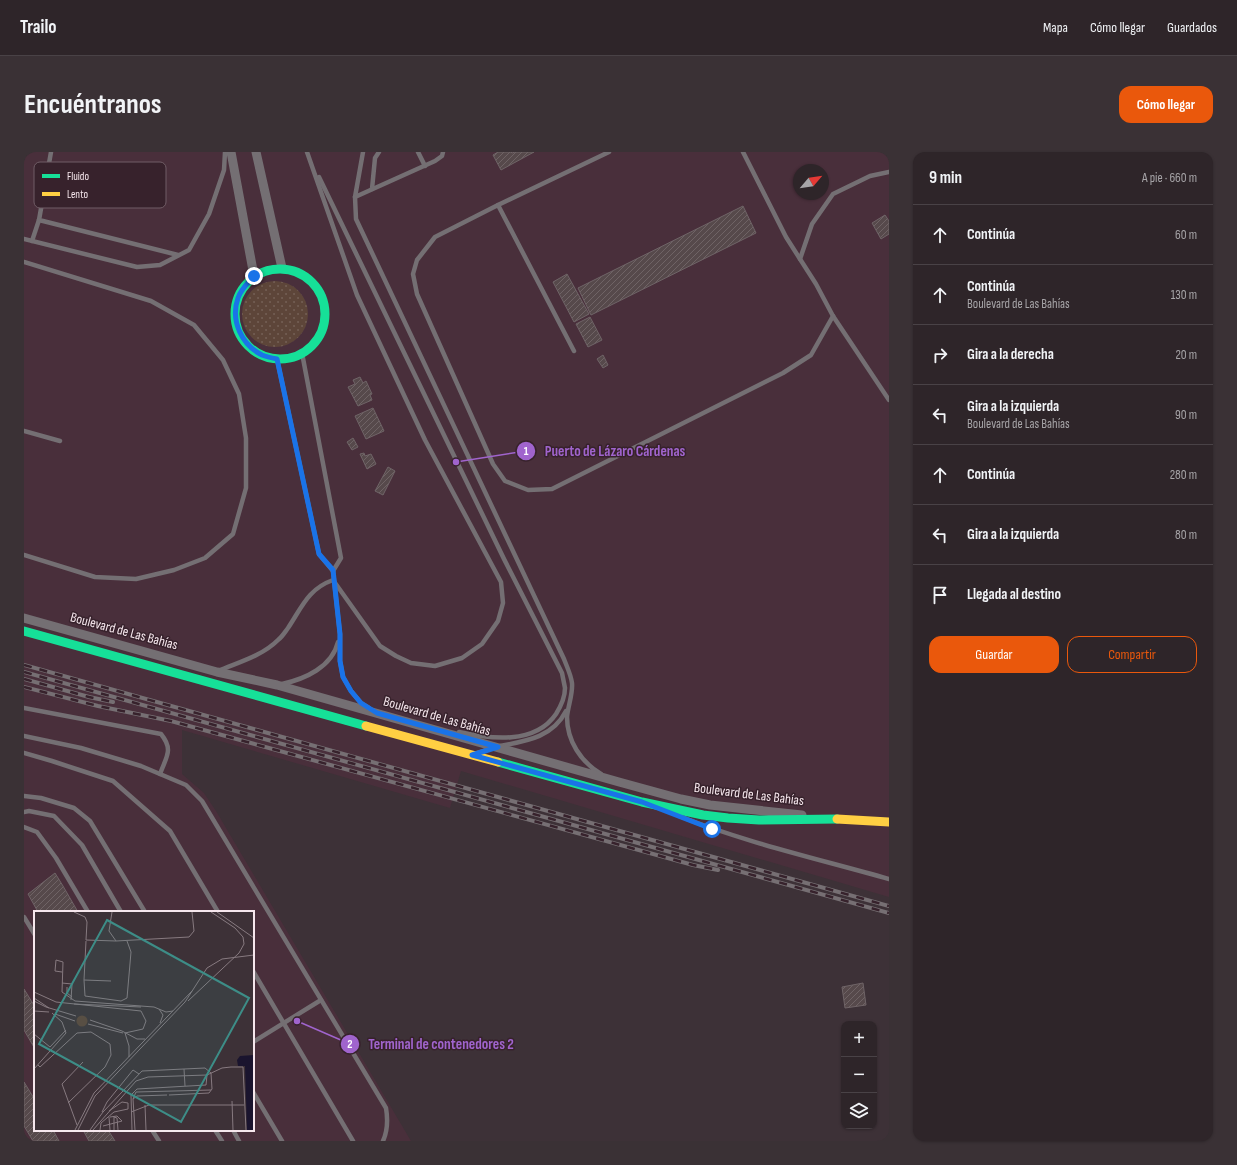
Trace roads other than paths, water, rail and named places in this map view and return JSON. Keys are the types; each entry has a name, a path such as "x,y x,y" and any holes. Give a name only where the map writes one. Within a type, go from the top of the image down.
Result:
{"street":[{"path":"231,152 254,276"},
{"path":"256,152 282,268"},
{"path":"282,268 296,272 309,279 319,290 324,304 325,318 322,332 314,344 302,353 277,359 264,356 252,349 242,338 237,326 235,312 238,298 244,286 254,276 267,270 282,268"},
{"name":"Boulevard de Las Bahías","path":"24,618 217,672 277,685 681,799 710,805 889,822"},
{"name":"Boulevard de Las Bahías","path":"24,632 642,802 709,816 740,819 847,819"}],"lane":[{"path":"49,162 51,152"},
{"path":"24,239 137,267 160,265 189,250 209,214 224,170 225,152"},
{"path":"307,152 357,295 425,440 501,582 503,603 498,621 482,644 462,658 435,666 411,663 380,646 333,580"},
{"path":"363,152 355,197 356,219 564,659 572,684 571,700 567,716 568,724 570,735 578,753 591,767 619,782"},
{"path":"372,189 375,158 379,152"},
{"path":"418,152 425,166"},
{"path":"355,197 439,159 443,152"},
{"path":"609,152 498,205 435,238 417,260 413,274 417,294 493,464 505,481 528,490 552,488 783,373 811,355 833,316"},
{"path":"742,152 786,236 816,284 833,316 889,400"},
{"path":"312,165 562,673 565,688"},
{"path":"800,259 812,224 833,194 870,176 889,172"},
{"path":"498,205 574,352"},
{"path":"32,241 41,208"},
{"path":"39,220 178,255"},
{"path":"24,262 151,300 194,325 224,360 239,394 246,438 246,488 233,534 205,558 174,570 136,579 95,577 24,555"},
{"path":"302,353 341,558 333,570 333,580 340,634 340,661 343,677 351,691 361,703 377,713"},
{"path":"277,359 319,554 333,570"},
{"path":"24,431 60,441"},
{"path":"217,672 263,652 279,639 296,616 304,601 315,589 324,583 333,580"},
{"path":"277,685 296,681 321,667 331,658 337,647 340,634"},
{"path":"405,722 477,736 498,738 522,735 542,729 551,721 560,708 565,688 564,659"},
{"path":"472,755 524,741 546,733 556,726 566,712 571,700"},
{"path":"24,708 161,734 167,741 169,748 160,774"},
{"path":"24,736 88,751 141,766 186,785 202,801 386,1108 388,1119 383,1141"},
{"path":"24,753 52,760 113,781 170,831 217,911"},
{"path":"24,796 41,798 74,808 90,821 144,911"},
{"path":"642,802 727,834 889,879"},
{"path":"24,812 29,811 54,816 82,845 120,911"},
{"path":"24,827 37,832 56,858 87,911"},
{"path":"24,917 34,933"},
{"path":"254,973 353,1141"},
{"path":"254,1041 321,1000"},
{"path":"254,1094 282,1141"},
{"path":"153,1131 159,1141"},
{"path":"216,1131 222,1141"},
{"path":"234,1131 239,1141"}],"railway":[{"path":"24,665 889,906"},
{"path":"24,672 889,913"},
{"path":"24,679 113,702"},
{"path":"24,687 98,706 171,721 693,865 718,870"}],"place":[{"name":"Puerto de Lázaro Cárdenas","path":"456,462"},
{"name":"Terminal de contenedores 2","path":"297,1021"}]}
